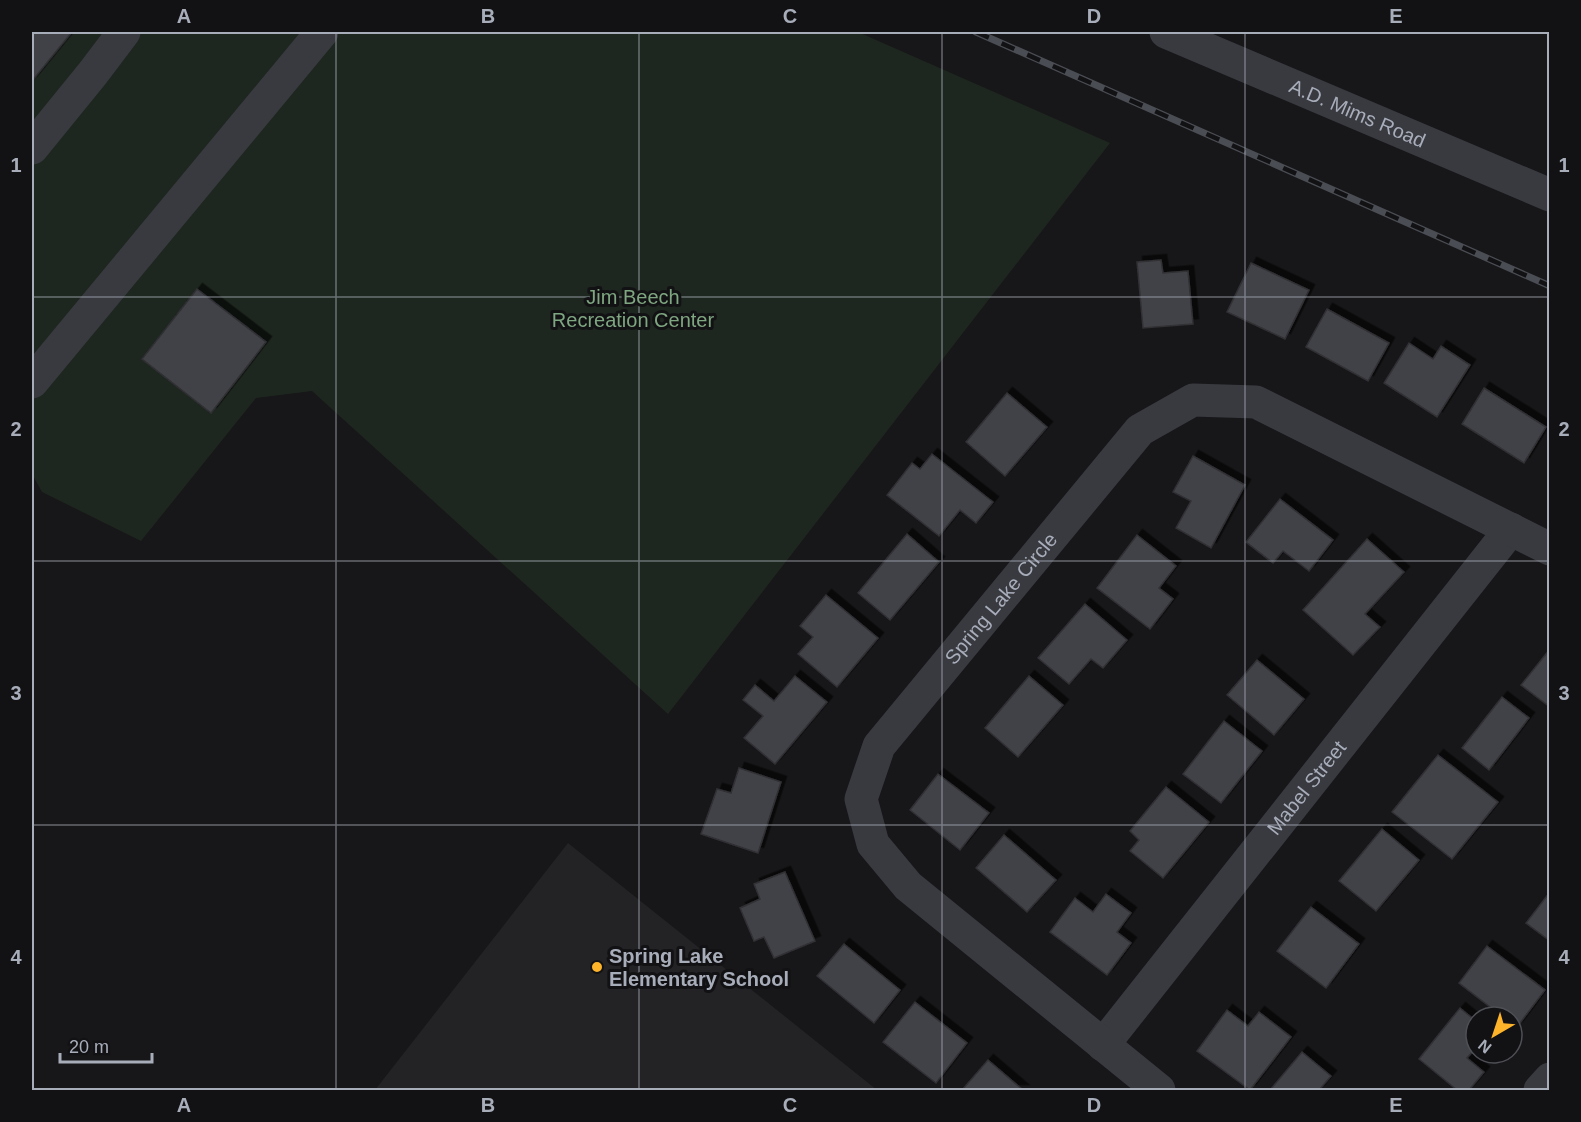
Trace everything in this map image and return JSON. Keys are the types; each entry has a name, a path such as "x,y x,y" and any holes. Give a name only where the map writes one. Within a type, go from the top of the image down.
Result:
{"street":[{"path":"32,148 124,32"},
{"path":"32,382 322,32"},
{"name":"A.D. Mims Road","path":"1166,32 1550,195"},
{"name":"Spring Lake Circle","path":"1159,1090 908,886 873,844 861,799 879,746 1140,430 1193,400 1256,402 1550,549"},
{"name":"Mabel Street","path":"1103,1045 1511,529"},
{"path":"1540,1090 1550,1078"}],"shaded area":[{"name":"Spring Lake Elementary School","path":"568,843 877,1090 375,1090"}],"green space":[{"name":"Jim Beech Recreation Center","path":"32,32 858,32 1110,143 668,714 312,391 256,398 141,541 42,492 32,474"}],"building":[{"path":"32,32 72,32 32,81"},
{"path":"1161,260 1163,273 1188,271 1193,324 1143,328 1137,262"},
{"path":"1251,263 1309,290 1285,339 1227,312"},
{"path":"197,289 266,342 211,413 142,359"},
{"path":"1327,309 1389,343 1368,381 1306,347"},
{"path":"1409,343 1433,359 1441,346 1470,365 1437,417 1384,383"},
{"path":"1484,388 1546,427 1524,463 1462,424"},
{"path":"1007,393 1047,427 1005,476 966,442"},
{"path":"932,454 993,502 976,523 960,510 939,536 887,495 912,463 920,469"},
{"path":"1193,456 1245,485 1211,548 1176,528 1191,501 1173,492"},
{"path":"1280,499 1333,540 1309,571 1283,551 1273,563 1246,542"},
{"path":"907,534 939,562 890,620 858,593"},
{"path":"1137,535 1176,566 1159,588 1173,599 1150,629 1097,588"},
{"path":"1367,539 1404,572 1365,614 1380,627 1353,655 1303,610"},
{"path":"826,595 878,638 837,687 798,654 813,637 800,626"},
{"path":"1085,604 1127,640 1103,668 1091,659 1069,684 1038,658"},
{"path":"1550,649 1550,707 1521,685"},
{"path":"1257,660 1304,699 1274,735 1227,695"},
{"path":"795,676 827,702 775,764 744,738 763,716 743,700 755,685 774,701"},
{"path":"1029,676 1063,705 1018,757 985,728"},
{"path":"1502,697 1529,718 1489,770 1462,748"},
{"path":"1224,721 1262,751 1221,803 1183,774"},
{"path":"1438,755 1498,802 1452,859 1392,812"},
{"path":"739,768 781,782 758,853 701,834 717,789 731,793"},
{"path":"938,774 989,813 960,850 910,810"},
{"path":"1166,787 1209,822 1163,878 1130,851 1139,840 1130,831"},
{"path":"1382,829 1419,860 1376,911 1339,881"},
{"path":"1004,835 1056,880 1027,912 976,868"},
{"path":"785,872 815,941 774,958 764,937 754,941 740,908 760,899 754,884"},
{"path":"1550,892 1550,941 1526,923"},
{"path":"1106,894 1131,913 1117,932 1131,943 1107,975 1050,932 1075,898 1093,912"},
{"path":"1311,907 1359,944 1326,988 1277,951"},
{"path":"844,944 900,990 874,1023 817,976"},
{"path":"1487,946 1545,990 1524,1018 1524,1005 1487,1005 1459,983"},
{"path":"915,1002 967,1043 936,1083 883,1042"},
{"path":"1460,1008 1464,1011 1464,1065 1476,1065 1484,1072 1469,1090 1457,1090 1419,1059"},
{"path":"1227,1010 1248,1026 1259,1012 1291,1037 1250,1090 1197,1051"},
{"path":"1302,1052 1331,1076 1319,1090 1270,1090"},
{"path":"988,1060 1023,1090 962,1090"}],"railway":[{"path":"976,32 1550,286"}],"place":[{"name":"Spring Lake Elementary School","path":"597,967"}]}
